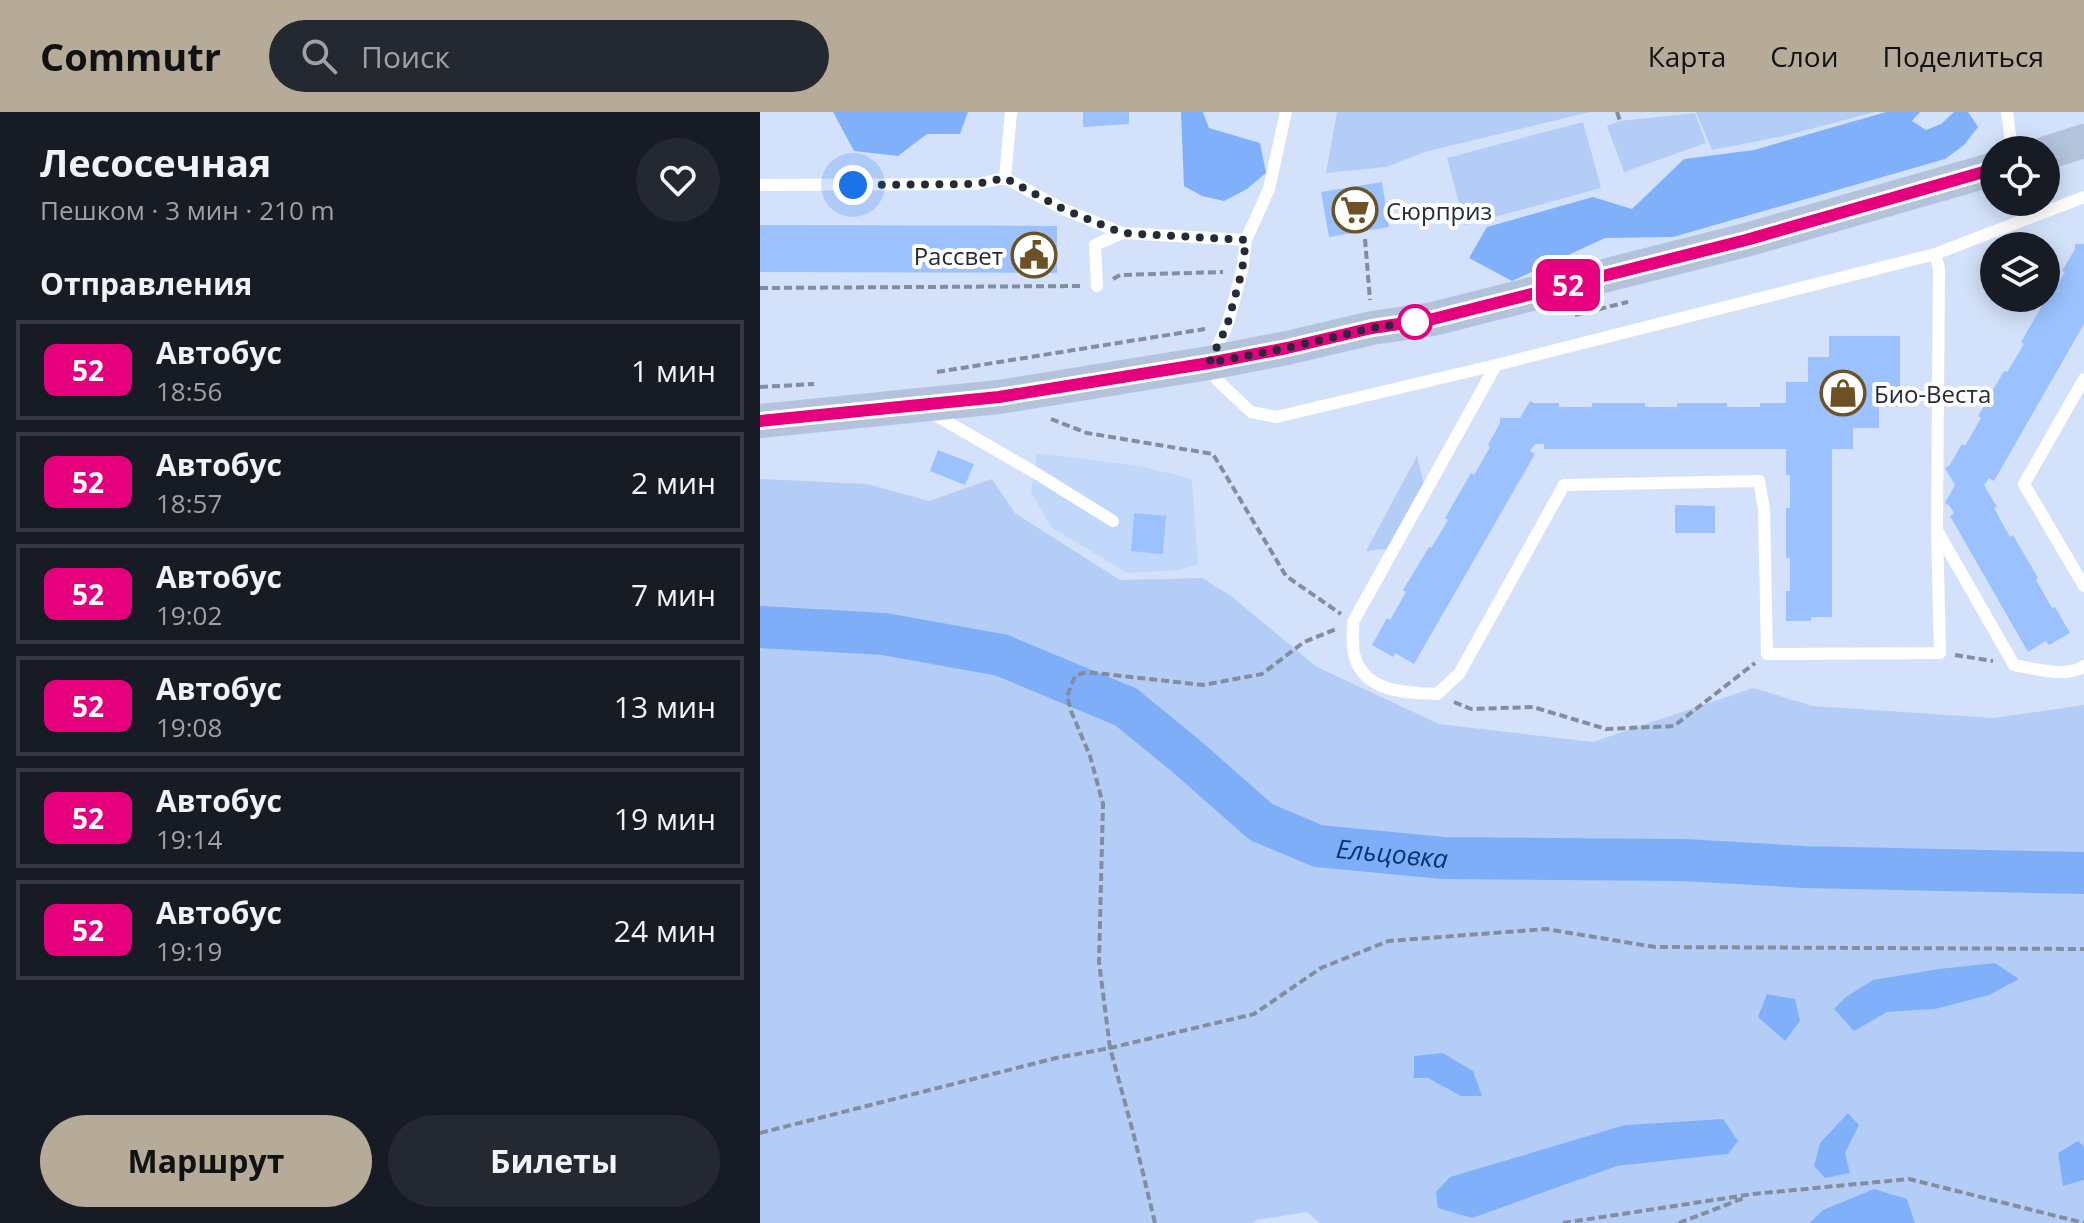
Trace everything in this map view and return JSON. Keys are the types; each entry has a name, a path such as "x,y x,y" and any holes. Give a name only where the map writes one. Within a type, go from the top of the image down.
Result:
{"street":[{"path":"2060,149 2084,141"},
{"path":"760,421 922,390 999,397 1209,363 1372,328 1433,319 1746,240 1980,173"}],"lane":[{"path":"1005,178 1011,112"},
{"path":"1286,112 1269,189 1246,240 1242,271 1227,326 1209,363 1218,381 1251,412 1276,417 1935,254 2034,216"},
{"path":"2007,112 2010,136"},
{"path":"760,185 977,184 1005,178 1063,209 1122,233 1246,240"},
{"path":"2060,206 2084,197"},
{"path":"2060,206 2084,206"},
{"path":"1097,286 1095,245 1122,233"},
{"path":"1496,365 1353,622 1354,653 1364,676 1396,692 1437,694 1459,674 1564,485 1759,481 1764,509 1767,654 1940,653 1937,529 1939,268 1935,254"},
{"path":"2084,379 2024,484 2084,586"},
{"path":"922,390 1034,472 1113,521"},
{"path":"1937,529 2014,665 2071,672 2084,666"}],"path":[{"path":"1617,112 1620,121"},
{"path":"1365,239 1372,328"},
{"path":"760,288 1097,286 1120,275 1242,271"},
{"path":"922,390 1227,326"},
{"path":"760,387 819,384"},
{"path":"1051,419 1087,433 1213,454 1286,576 1353,622"},
{"path":"1155,1223 1110,1048 1099,962 1103,804 1090,756 1067,696 1075,676 1086,672 1203,685 1262,674 1304,642 1353,622"},
{"path":"1940,653 2014,665"},
{"path":"1437,694 1471,709 1533,707 1606,729 1674,726 1767,654"},
{"path":"760,1133 1056,1058 1254,1014 1321,968 1388,941 1546,929 1655,947 2084,949"},
{"path":"1563,1223 1753,1194 1909,1179 2084,1223"},
{"path":"1679,1223 1753,1194"}],"shaded area":[{"path":"833,112 968,112 960,134 927,134 898,156 854,151"},
{"path":"1181,112 1203,112 1209,128 1260,143 1266,173 1247,189 1224,201 1202,196 1184,186"},
{"path":"1337,112 1590,112 1425,152 1386,167 1326,173"},
{"path":"1696,112 1875,112 1784,136 1712,150"},
{"path":"1886,112 1920,112 1912,121 1926,130 1941,124 1954,112 1968,112 1978,127 1964,145 1945,159 1673,237 1605,238 1512,281 1469,258 1487,227 1593,197 1632,209 1684,159 1754,150"},
{"path":"1695,113 1706,143 1624,172 1607,126 1620,121"},
{"path":"1583,122 1601,188 1465,225 1447,158"},
{"path":"1037,453 1140,466 1192,479 1198,565 1177,570 1127,573 1051,527 1031,492"},
{"path":"1417,456 1425,489 1394,548 1366,551"},
{"path":"760,479 867,484 929,501 992,479 1015,513 1120,580 1202,578 1231,596 1317,667 1439,724 1593,742 1753,688 1813,706 1993,718 2084,705 2084,1146 2078,1141 2063,1186 2084,1180 2084,1223 1915,1223 1907,1199 1823,1210 1809,1223 1320,1223 1307,1212 1253,1223 760,1223","holes":["1859,1125 1845,1153 1849,1173 1820,1143","1738,1141 1727,1154 1617,1166"]},
{"path":"1995,963 2019,979 1989,995 1935,1009 1887,1012 1854,1031 1834,1009 1846,997 1873,980"},
{"path":"1767,994 1795,999 1800,1021 1785,1041 1758,1017"},
{"path":"1443,1053 1473,1071 1482,1096 1461,1096 1428,1078 1414,1078 1414,1056"},
{"path":"1848,1113 1859,1125 1845,1153 1850,1173 1825,1178 1814,1166 1820,1143"},
{"path":"1723,1119 1738,1141 1728,1154 1617,1166 1472,1218 1438,1208 1436,1192 1450,1177 1625,1125"},
{"path":"2078,1141 2084,1146 2084,1180 2063,1186 2058,1153"},
{"path":"1874,1189 1907,1199 1915,1223 1809,1223 1823,1210"}],"building":[{"path":"1083,112 1129,112 1129,124 1083,127"},
{"name":"Сюрприз","path":"1382,182 1389,227 1329,237 1321,192"},
{"path":"760,225 1057,226 1057,273 760,272"},
{"path":"2075,244 2084,244 2084,324 1994,481 1989,478 1984,485 2010,537 2013,535 2052,608 2055,607 2070,633 2049,645 2046,641 2028,652 1950,516 1954,513 1945,503 1955,485 1945,468 1962,444 1965,446 1981,418 1978,416 2024,344 2021,342 2038,312 2060,312 2060,281 2065,272 2062,271"},
{"path":"1829,336 1900,336 1900,407 1879,407 1879,428 1853,428 1853,449 1832,449 1832,617 1786,621 1786,591 1790,591 1790,558 1786,558 1786,508 1790,508 1790,475 1786,475 1786,449 1544,449 1544,444 1535,444 1530,451 1535,454 1414,664 1372,645 1448,520 1445,518 1471,473 1474,475 1490,447 1488,445 1500,418 1520,418 1530,401 1559,403 1559,407 1592,407 1592,403 1645,403 1645,407 1677,407 1677,403 1727,403 1727,407 1760,407 1760,403 1786,403 1786,382 1808,382 1808,357 1829,357"},
{"path":"938,450 974,464 965,485 930,471"},
{"path":"1675,505 1715,506 1715,533 1675,533"},
{"path":"1134,513 1166,516 1163,554 1131,551"}],"waterway":[{"name":"Ельцовка","path":"760,627 884,634 1001,655 1126,707 1261,822 1318,846 1443,858 1685,860 1804,867 2084,873"}],"bus line":[{"name":"52","path":"760,421 999,397 1209,363 1372,328 1433,319 1746,240 1980,173"}],"place":[{"name":"Сюрприз","path":"1355,210"},
{"name":"Рассвет","path":"1034,255"},
{"name":"Био-Веста","path":"1843,393"}],"route":[{"path":"853,185 977,184 1005,178 1063,209 1122,233 1246,240 1242,271 1227,326 1209,363 1372,328 1415,322"}]}
